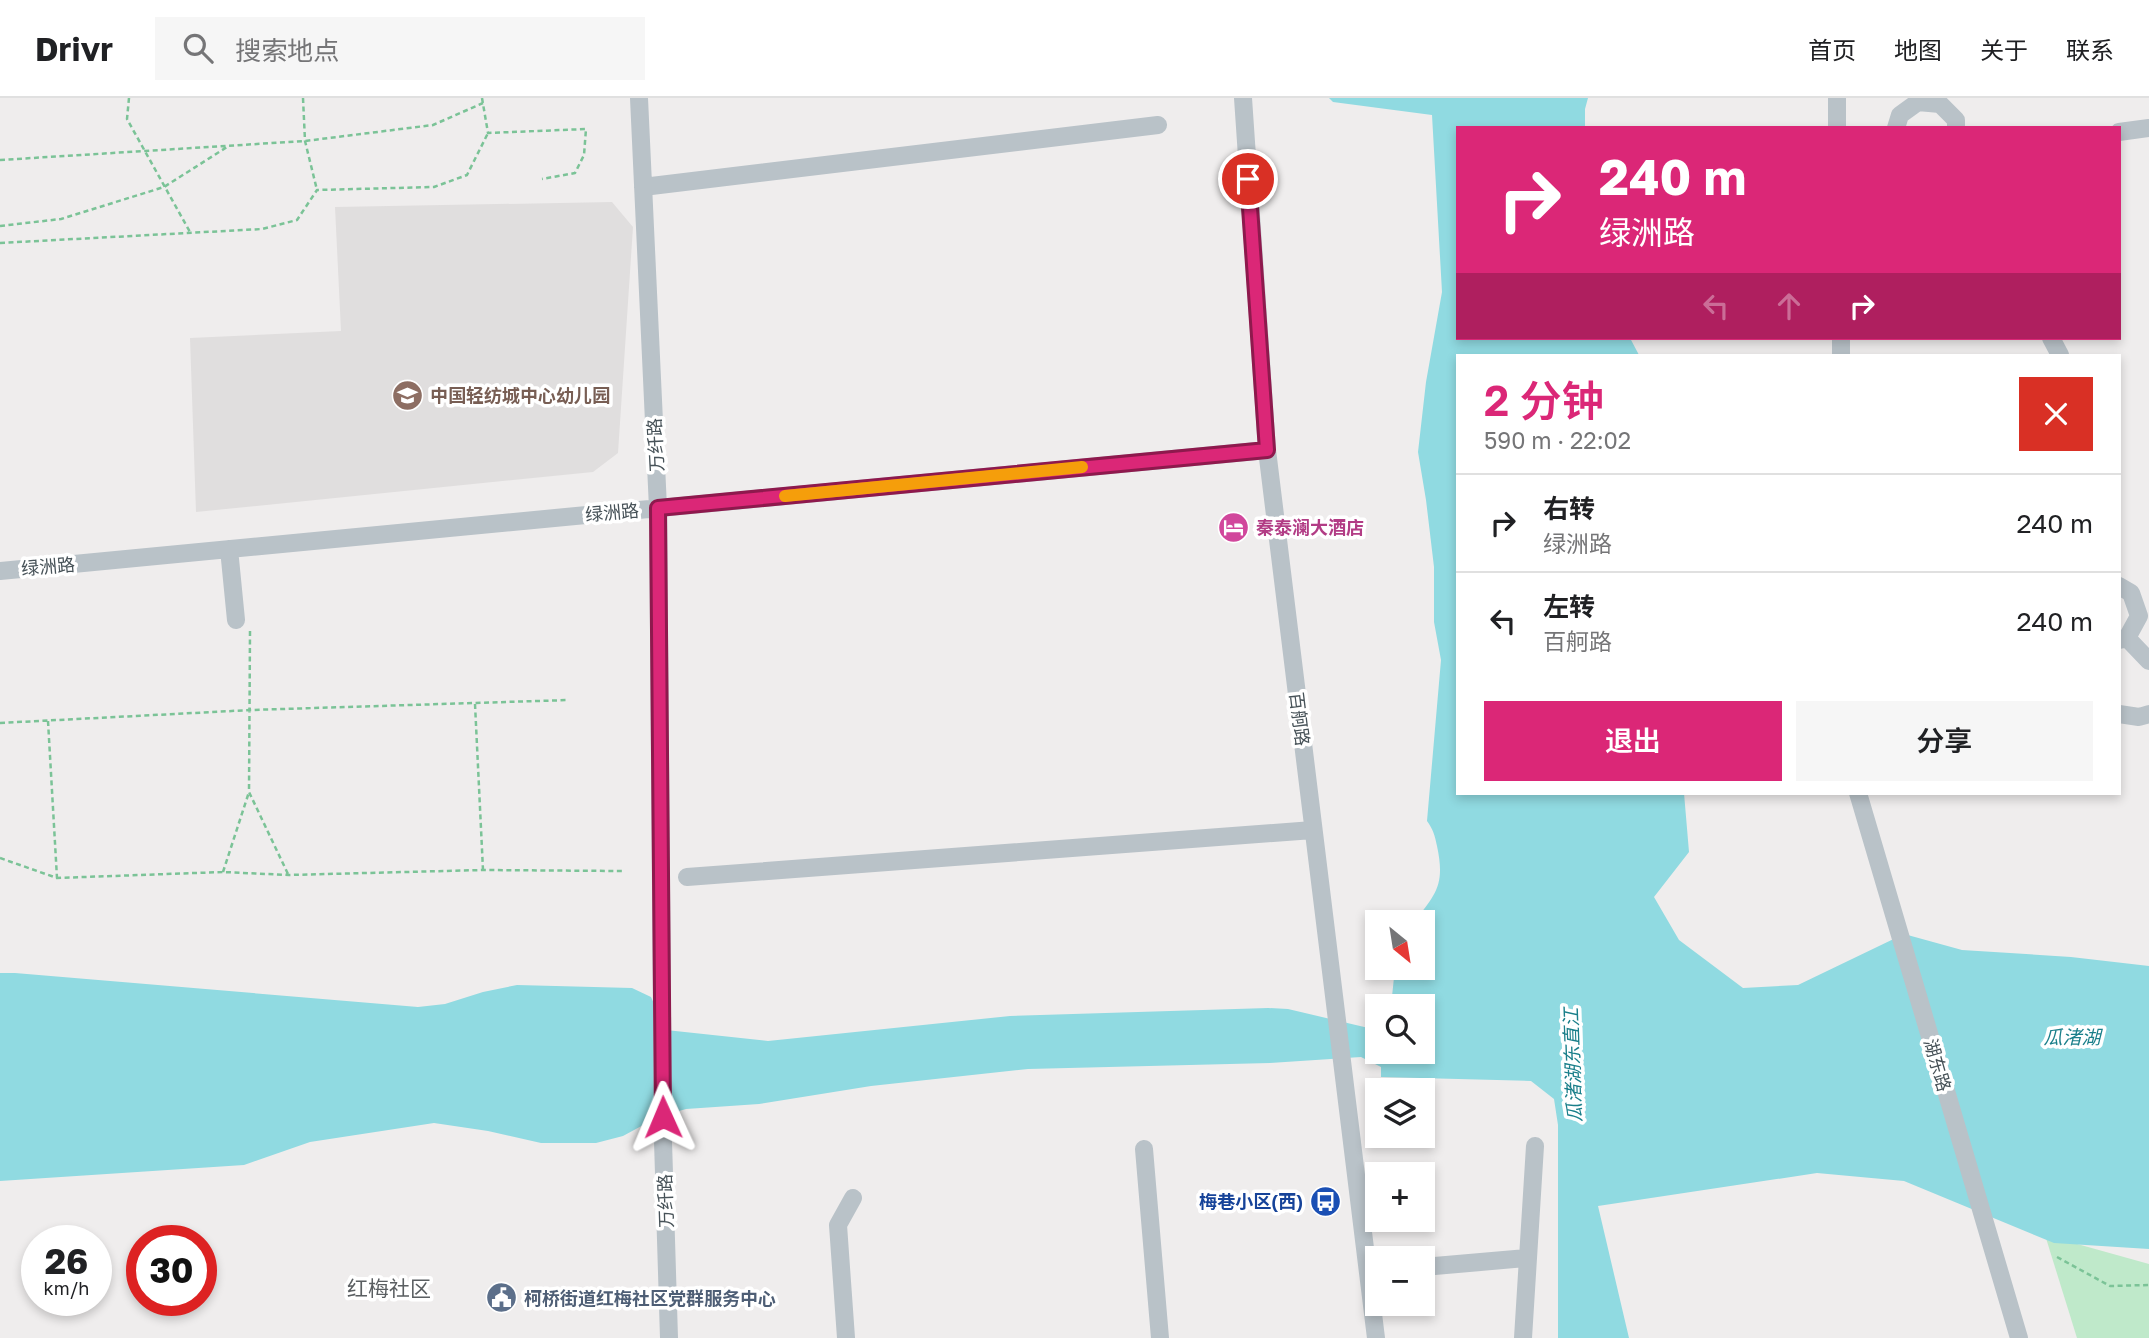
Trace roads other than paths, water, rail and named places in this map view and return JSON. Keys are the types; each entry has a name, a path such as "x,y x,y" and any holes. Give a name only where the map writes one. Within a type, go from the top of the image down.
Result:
{"street":[{"name":"万纤路","path":"639,98 658,508 661,996 669,1338"},
{"name":"百舸路","path":"1243,98 1267,450 1342,1062 1369,1246"},
{"path":"1837,98 1837,126"},
{"path":"1897,126 1900,115 1918,100 1940,104 1956,120 1956,126"},
{"path":"643,187 1158,125"},
{"path":"2121,132 2149,128"},
{"name":"绿洲路","path":"0,571 1267,450"},
{"path":"229,549 243,620"},
{"path":"2121,587 2131,593 2138,616 2123,639 2149,661"},
{"path":"2121,714 2138,717 2149,714"},
{"name":"湖东路","path":"1859,795 2019,1338"},
{"path":"687,877 1313,830"},
{"path":"1523,1338 1535,1146"},
{"path":"1144,1149 1160,1338"},
{"path":"846,1338 838,1225 853,1198"},
{"path":"1435,1266 1527,1258"},
{"name":"百舸路","path":"1375,1316 1376,1338"}],"water":[{"path":"1329,98 1588,98 1585,126 1456,126 1456,340 1631,340 1638,354 1456,354 1456,795 1684,795 1689,852 1654,897 1679,940 1743,988 1798,985 1904,934 1962,950 2071,957 2149,966 2149,1249 2054,1243 1904,1181 1817,1173 1598,1206 1629,1338 1558,1338 1558,1125 1554,1099 1531,1081 1381,1077 1381,1067 1375,1064 1435,1064 1435,994 1392,994 1394,980 1435,980 1435,910 1423,910 1437,887 1440,870 1435,839 1427,821 1441,660 1434,622 1434,567 1418,452 1426,382 1442,292 1432,115 1333,102"},
{"path":"0,973 418,1007 445,1004 517,985 632,988 651,997 666,1030 768,1041 1010,1016 1288,1009 1365,1027 1365,1059 1361,1057 1270,1063 1028,1069 871,1086 759,1104 686,1109 658,1117 623,1136 596,1143 541,1143 434,1123 310,1142 244,1165 0,1181"}],"place":[{"name":"中国轻纺城中心幼儿园","path":"407,395"},
{"name":"秦泰澜大酒店","path":"1233,527"},
{"name":"梅巷小区(西)","path":"1326,1201"},
{"name":"柯桥街道红梅社区党群服务中心","path":"501,1298"}],"district":[{"name":"红梅社区","path":"389,1288"}],"water label":[{"name":"瓜渚湖","path":"2072,1036"},
{"name":"瓜渚湖东直江","path":"1572,1065"}]}
